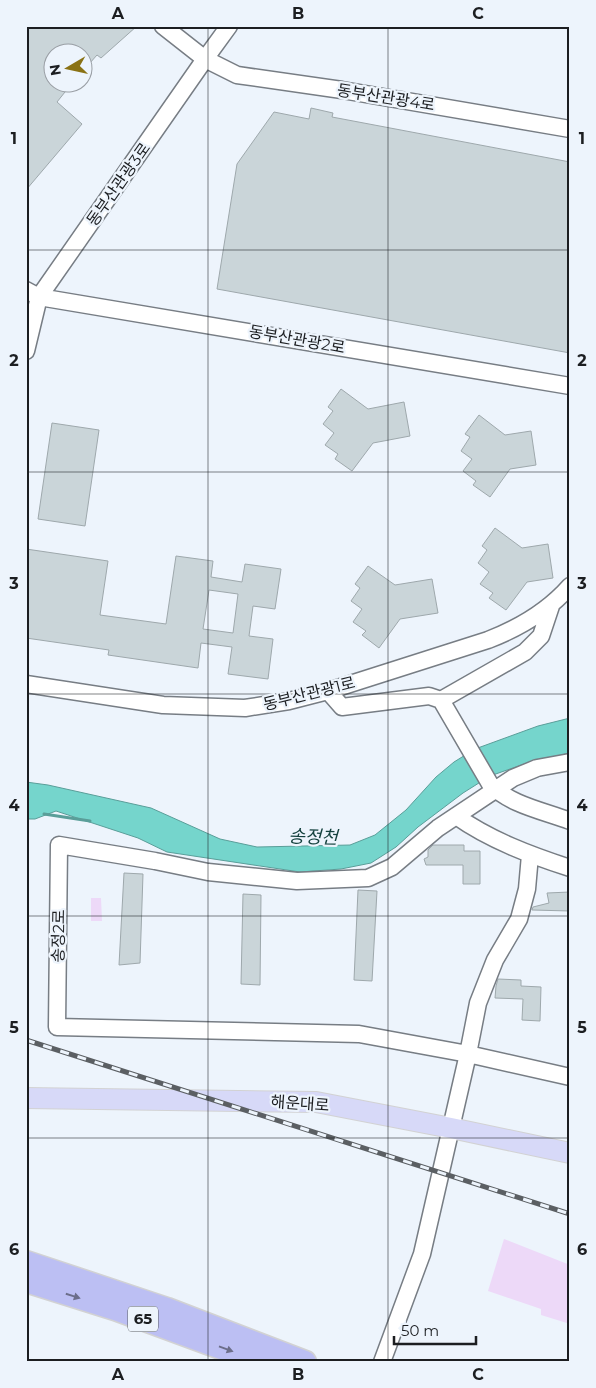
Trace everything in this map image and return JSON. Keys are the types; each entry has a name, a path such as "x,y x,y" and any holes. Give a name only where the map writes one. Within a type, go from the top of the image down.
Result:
{"highway":[{"name":"65","path":"26,1262 168,1309 304,1362"},
{"name":"65","path":"26,1281 115,1309 259,1362"}],"main road":[{"name":"해운대로","path":"26,1098 298,1101 332,1105 570,1153"}],"street":[{"name":"동부산관광4로","path":"163,26 205,59 237,75 342,90 570,129"},
{"name":"동부산관광3로","path":"26,351 33,293 229,26"},
{"name":"동부산관광2로","path":"33,293 570,386"},
{"name":"동부산관광1로","path":"26,684 163,705 245,708 289,701 328,691 488,640 512,630 551,606 570,586"},
{"path":"445,706 525,652 541,636 551,606"},
{"path":"328,691 342,708 429,696 445,706 493,787 513,800 570,821"},
{"path":"570,762 537,768 493,787 456,816 467,824 530,855 570,868"},
{"name":"송정2로","path":"456,816 438,828 392,867 368,878 297,881 208,872 155,861 59,846 58,1027 358,1034 468,1054"},
{"path":"382,1362 422,1254 478,1003 488,974 519,919 527,889 530,855"},
{"path":"468,1054 570,1076"}],"shaded area":[{"name":"송정천","path":"570,718 570,753 530,762 490,776 463,793 418,827 396,847 371,863 341,869 300,872 167,852 138,838 56,811 35,819 26,819 26,782 48,785 151,808 220,839 257,847 350,845 375,835 406,810 436,777 454,762 475,749 538,726"},
{"path":"91,898 101,898 102,921 91,921"},
{"path":"504,1239 570,1265 570,1324 541,1315 541,1309 488,1291"}],"building":[{"path":"26,26 137,26 101,58 97,55 92,61 92,42 42,42 42,92 65,92 57,102 82,124 26,190"},
{"path":"311,108 333,113 332,117 570,162 570,353 217,289 237,164 274,112 309,119"},
{"path":"341,389 368,409 404,402 410,436 373,443 352,471 335,459 338,454 325,445 334,433 323,424 333,411 328,407"},
{"path":"479,415 505,435 531,431 536,465 510,469 490,497 473,485 476,481 463,471 472,459 461,451 470,437 465,434"},
{"path":"52,423 99,430 85,526 38,519"},
{"path":"495,528 522,548 548,544 553,578 527,582 506,610 489,598 493,593 480,584 489,572 478,563 487,550 482,546"},
{"path":"26,549 108,561 100,615 166,624 176,556 213,561 211,577 242,582 245,564 281,569 275,609 253,606 249,636 273,639 268,679 228,674 232,647 201,643 198,668 108,655 109,650 26,638","holes":["209,590 238,594 233,633 203,629"]},
{"path":"368,566 395,585 432,579 438,613 400,619 379,648 362,635 366,631 353,622 362,609 351,601 360,588 355,584"},
{"path":"433,845 464,845 464,851 480,851 480,884 463,884 463,865 426,865 424,859 428,857 428,850"},
{"path":"124,873 143,874 140,963 119,965"},
{"path":"358,890 377,891 372,981 354,980"},
{"path":"570,892 570,911 532,910 533,907 549,903 547,893"},
{"path":"243,894 261,895 260,985 241,984"},
{"path":"498,979 521,980 521,986 541,987 540,1021 522,1020 523,999 495,998"}],"waterway":[{"name":"송정천","path":"44,814 90,821"}],"railway":[{"path":"26,1040 570,1214"}]}
